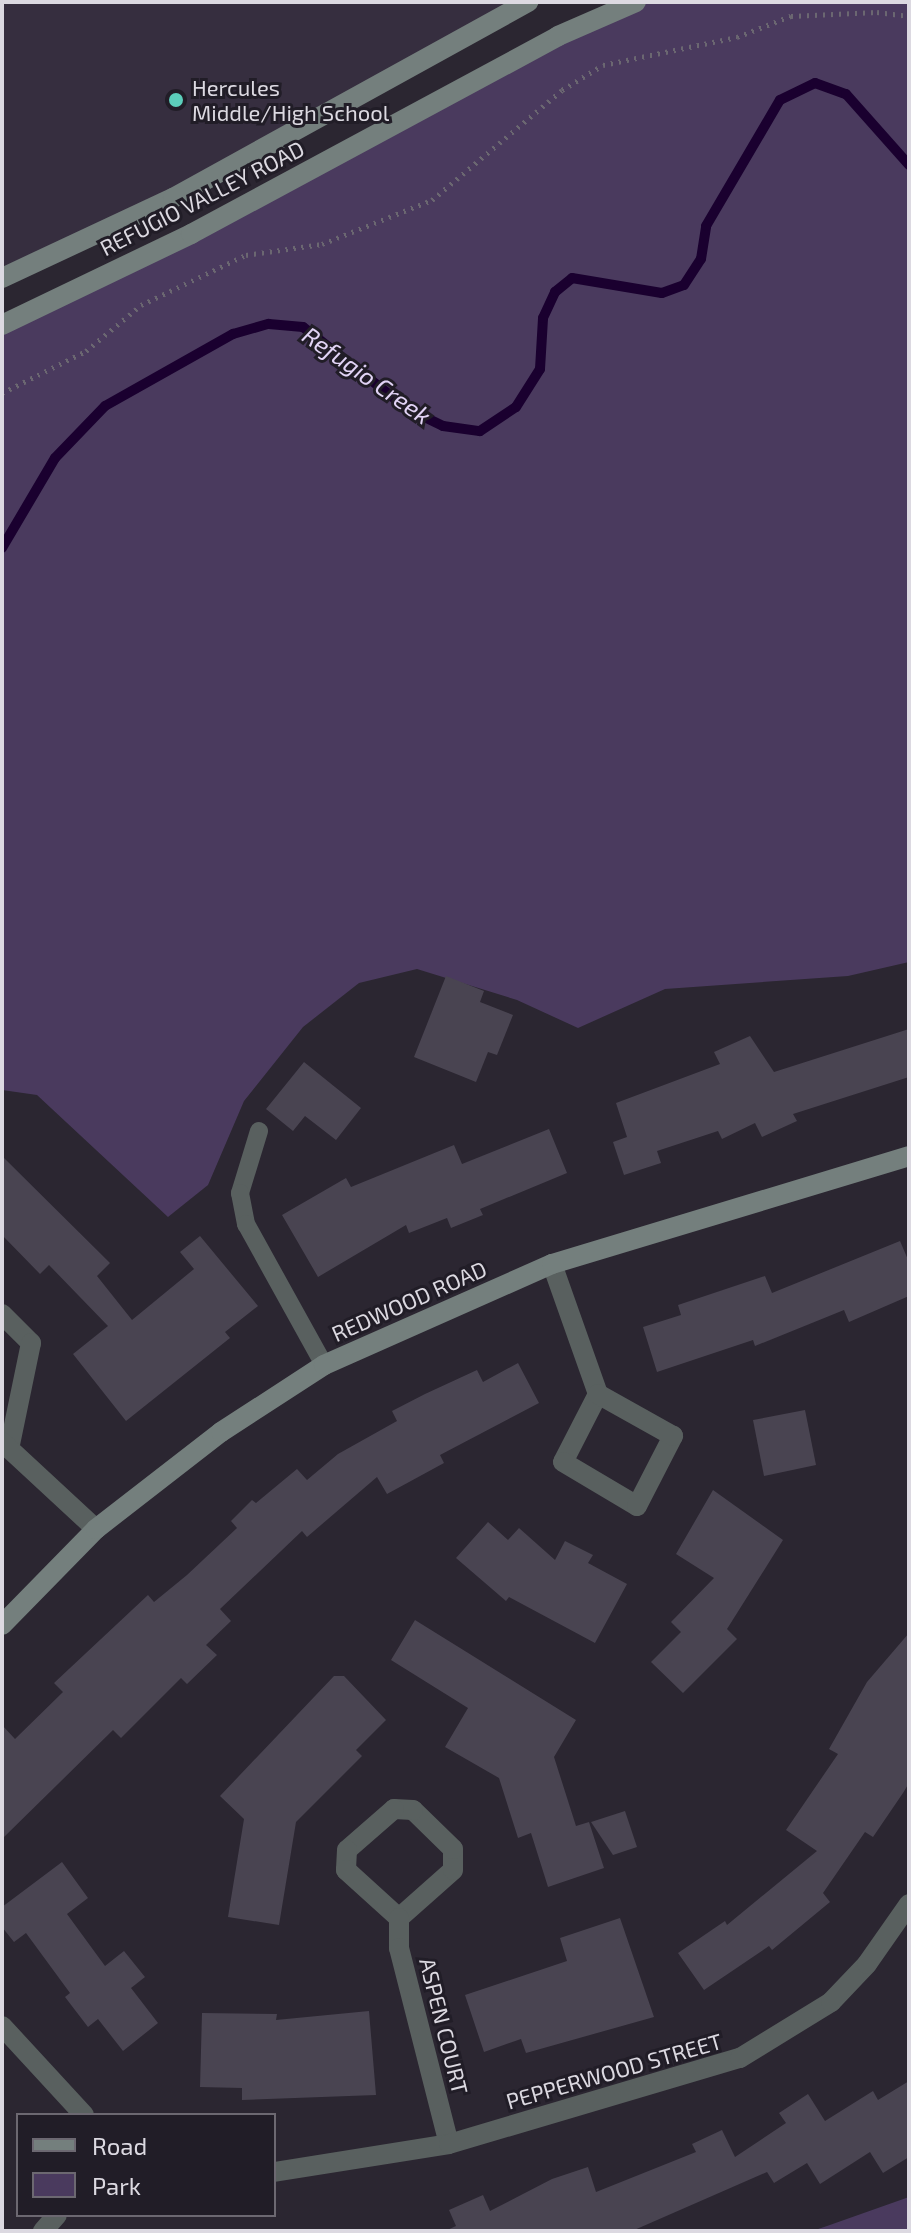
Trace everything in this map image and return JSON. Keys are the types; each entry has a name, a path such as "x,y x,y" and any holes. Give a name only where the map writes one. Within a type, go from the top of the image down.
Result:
{"street":[{"name":"REFUGIO VALLEY ROAD","path":"2,278 173,198 528,2"},
{"name":"REFUGIO VALLEY ROAD","path":"2,325 191,234 558,36 636,2"},
{"name":"REDWOOD ROAD","path":"2,1625 96,1529 221,1432 324,1365 552,1264 909,1156"},
{"path":"552,1264 598,1394 673,1436 637,1506 563,1462 598,1394"},
{"path":"2,1314 31,1343 6,1445 96,1529"},
{"path":"394,1809 413,1810 453,1849 453,1870 399,1918 346,1870 347,1850 394,1809"},
{"name":"PEPPERWOOD STREET","path":"276,2172 449,2144 740,2058 831,2002 867,1964 909,1904"},
{"name":"ASPEN COURT","path":"399,1918 399,1948 449,2144"},
{"path":"2,2026 82,2113"}],"lane":[{"path":"259,1131 240,1193 246,1224 324,1365"}],"path":[{"path":"2,393 86,351 141,305 246,255 322,244 432,200 562,90 603,65 737,37 791,16 877,12 909,16"}],"shaded area":[{"name":"Hercules Middle/High School","path":"2,2 528,2 2,278"}],"green space":[{"path":"636,2 909,2 909,962 848,976 665,989 578,1028 517,1000 417,969 359,983 303,1027 244,1101 208,1185 168,1217 37,1095 2,1090 2,325"},
{"path":"909,2197 909,2231 812,2231 827,2226"}],"building":[{"path":"446,976 484,991 480,1002 513,1015 497,1055 488,1052 476,1082 414,1057"},
{"path":"909,1029 909,1077 793,1114 797,1121 762,1137 755,1123 722,1139 718,1131 657,1151 661,1163 624,1175 613,1142 627,1137 616,1103 720,1064 714,1052 750,1036 774,1072"},
{"path":"304,1062 361,1108 336,1140 305,1116 293,1131 266,1109"},
{"path":"549,1129 567,1173 480,1209 483,1215 451,1228 447,1218 409,1233 406,1225 318,1277 282,1215 346,1178 351,1187 454,1145 462,1164"},
{"path":"2,1156 110,1263 97,1276 132,1320 194,1269 180,1252 200,1236 258,1306 225,1332 230,1338 126,1421 73,1354 108,1326 49,1265 40,1274 2,1235"},
{"path":"900,1241 909,1262 909,1296 849,1322 844,1310 755,1346 753,1340 657,1372 643,1327 681,1315 678,1305 765,1276 772,1293"},
{"path":"518,1363 539,1403 440,1455 444,1463 387,1494 377,1477 307,1537 302,1531 220,1609 231,1621 206,1645 217,1655 187,1684 181,1678 121,1738 113,1730 2,1839 2,1725 15,1739 63,1692 54,1683 148,1595 154,1602 187,1575 237,1528 231,1521 252,1500 256,1503 297,1469 307,1480 338,1454 397,1421 392,1411 425,1394 477,1370 483,1382"},
{"path":"805,1410 816,1465 764,1476 753,1420"},
{"path":"713,1490 783,1540 727,1629 737,1639 683,1693 651,1662 681,1632 671,1622 714,1578 676,1554"},
{"path":"488,1522 508,1540 519,1528 555,1560 565,1541 593,1555 588,1563 627,1584 595,1643 509,1597 506,1601 456,1558"},
{"path":"415,1620 576,1720 554,1757 576,1826 589,1822 604,1868 548,1887 531,1833 518,1838 499,1778 445,1747 468,1708 391,1660"},
{"path":"909,1633 909,1783 873,1837 865,1832 823,1893 830,1902 772,1950 769,1946 704,1990 678,1953 725,1921 727,1925 817,1851 786,1830 838,1754 829,1749 867,1682"},
{"path":"334,1676 344,1676 386,1720 356,1750 362,1756 296,1822 279,1925 228,1917 244,1819 220,1796"},
{"path":"625,1811 637,1847 613,1855 591,1822"},
{"path":"62,1862 88,1898 67,1914 105,1966 124,1951 145,1977 131,1988 158,2023 123,2051 98,2019 88,2027 65,1997 70,1993 26,1933 14,1942 2,1927 2,1907"},
{"path":"620,1918 654,2017 526,2053 521,2039 484,2052 465,1995 567,1961 560,1938"},
{"path":"369,2011 376,2095 242,2100 242,2088 200,2087 202,2013 277,2014 276,2020"},
{"path":"909,2081 909,2157 883,2173 870,2152 820,2184 807,2163 774,2183 767,2172 632,2231 445,2231 456,2226 449,2210 483,2195 490,2211 552,2179 588,2167 596,2192 696,2152 692,2144 722,2130 735,2157 786,2123 779,2113 808,2094 825,2121 873,2091 878,2100"}],"waterway":[{"name":"Refugio Creek","path":"2,548 55,458 105,406 233,334 269,324 303,327 408,409 443,426 480,431 516,407 540,369 543,318 555,292 572,278 662,293 684,285 701,259 706,226 780,100 815,83 846,94 909,165"}],"place":[{"name":"Hercules Middle/High School","path":"176,100"}]}
